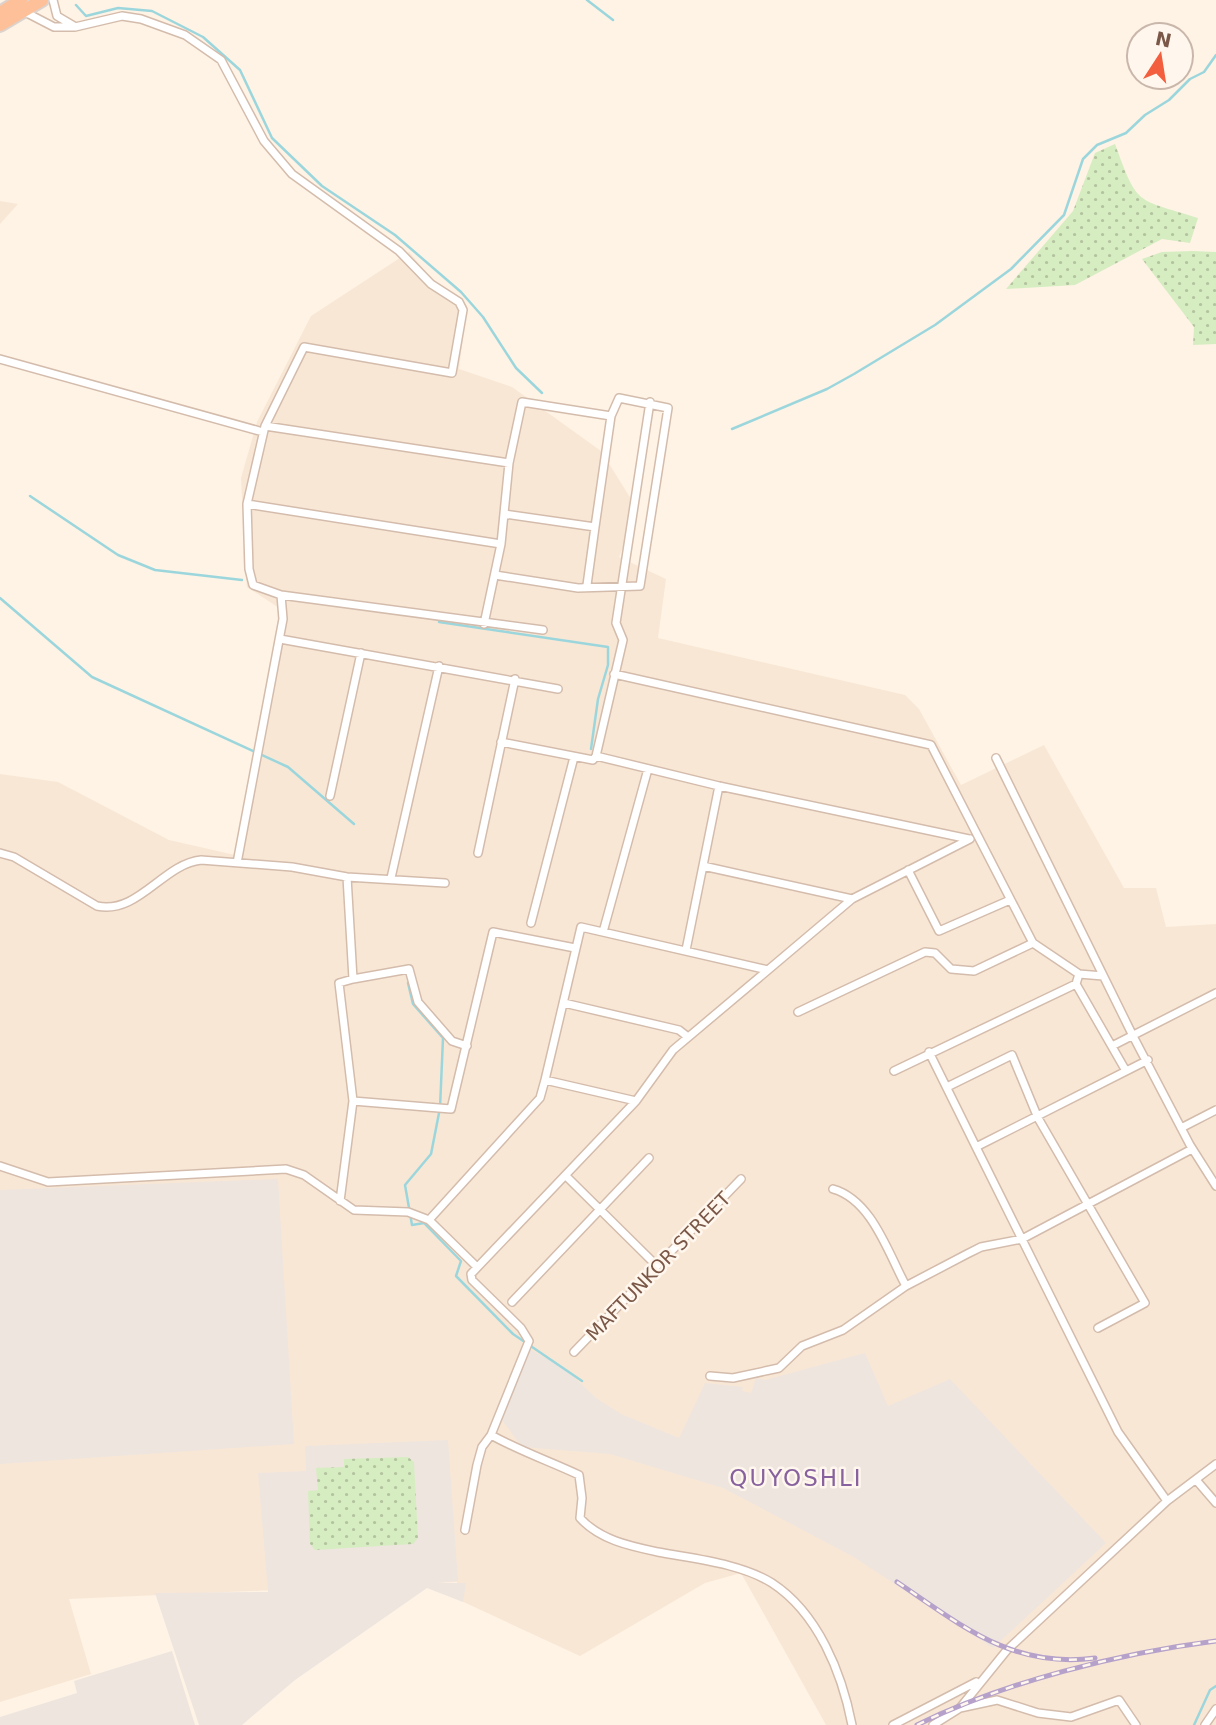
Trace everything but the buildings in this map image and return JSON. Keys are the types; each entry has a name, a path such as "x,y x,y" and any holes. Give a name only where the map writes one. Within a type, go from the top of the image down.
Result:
{"highway":[{"path":"0,13 42,0"},
{"path":"0,26 22,6"}],"street":[{"path":"53,0 57,16 75,27"},
{"path":"22,6 54,27 75,27 122,16 141,19 185,35 221,60 264,141 292,174 399,251 431,284 459,302 463,310 452,373 304,347 264,429 247,504 249,569 253,585 281,595 543,630"},
{"path":"0,359 264,429 509,463"},
{"path":"495,575 578,588 587,585 639,587 669,410 667,406 620,398 611,416 587,585"},
{"path":"484,624 501,544 509,463 522,402 611,416"},
{"path":"501,742 593,760 596,756 622,640 617,623 621,587 650,402"},
{"path":"247,504 501,544"},
{"path":"504,514 595,527"},
{"path":"237,863 284,620 281,595"},
{"path":"280,639 515,679 558,689"},
{"path":"331,796 361,653"},
{"path":"391,878 439,666"},
{"path":"614,674 926,743 935,749 1033,943 1079,974 1103,976"},
{"path":"478,853 515,679"},
{"path":"596,756 719,786 970,839"},
{"path":"531,923 574,757"},
{"path":"996,758 1133,1035 1192,1149 1216,1186"},
{"path":"603,932 649,769"},
{"path":"686,950 719,786"},
{"path":"465,1530 482,1447 491,1435 529,1341 522,1328 472,1280 471,1274 636,1101 673,1051 688,1037 852,900 980,836"},
{"path":"0,853 14,857 97,906 111,909 140,896 187,863 201,860 292,867 348,877 445,883"},
{"path":"703,866 852,900"},
{"path":"908,870 939,931 1010,900"},
{"path":"348,877 353,979"},
{"path":"429,1220 540,1098 580,927 768,970"},
{"path":"353,1101 451,1109 493,932 575,948"},
{"path":"798,1012 925,952 935,953 951,969 974,971 1033,943"},
{"path":"340,1201 353,1101 339,984 409,969 418,1002 452,1041 467,1046"},
{"path":"1079,974 1076,984 1126,1071"},
{"path":"894,1071 1076,984"},
{"path":"1112,1046 1216,993"},
{"path":"564,1003 679,1030 688,1037"},
{"path":"929,1052 1118,1432 1167,1501"},
{"path":"947,1087 1012,1055 1038,1118 1145,1303 1098,1328"},
{"path":"976,1147 1038,1118 1148,1060"},
{"path":"545,1080 636,1101"},
{"path":"1181,1128 1216,1110"},
{"path":"710,1376 733,1378 779,1368 802,1346 842,1330 906,1286 981,1247 1022,1239 1192,1149"},
{"path":"512,1302 649,1158"},
{"path":"0,1167 48,1182 286,1169 304,1175 354,1210 408,1212 429,1220 477,1267"},
{"path":"566,1176 657,1266"},
{"name":"MAFTUNKOR STREET","path":"574,1352 741,1179"},
{"path":"833,1189 850,1194 865,1210 906,1286"},
{"path":"491,1435 529,1456 542,1458 579,1475 582,1497 580,1518 591,1530 631,1546 727,1566 771,1583 801,1608 829,1652 848,1702 852,1725"},
{"path":"960,1708 1007,1650 1167,1501 1197,1481 1216,1464"},
{"path":"1197,1481 1216,1503"},
{"path":"893,1725 980,1680"},
{"path":"933,1725 960,1708 998,1700 1038,1713 1071,1717 1119,1700 1136,1725"},
{"path":"1205,1725 1216,1709"}],"shaded area":[{"path":"0,201 18,204 0,224"},
{"name":"QUYOSHLI","path":"409,252 431,278 467,306 459,369 512,387 601,451 638,510 619,557 666,579 658,638 905,695 919,709 961,785 1044,745 1124,888 1156,888 1166,927 1216,924 1216,1725 826,1725 741,1573 705,1583 580,1656 457,1599 457,1582 69,1599 91,1674 0,1702 0,774 58,782 169,840 235,855 279,625 279,608 247,587 246,578 241,478 257,422 311,316"},
{"path":"278,1179 294,1444 0,1464 0,1190"},
{"path":"529,1349 564,1368 596,1398 621,1414 679,1438 705,1383 743,1387 742,1391 751,1393 756,1378 765,1380 865,1353 888,1406 950,1379 1106,1543 993,1648 852,1556 723,1488 610,1454 522,1447 499,1416"},
{"path":"448,1440 458,1581 436,1583 466,1583 463,1602 427,1588 295,1680 242,1725 199,1725 155,1593 268,1592 258,1473 306,1471 305,1446"},
{"path":"172,1651 195,1725 0,1725 0,1717 77,1693 74,1681"}],"green space":[{"path":"1115,144 1129,179 1142,197 1162,207 1198,218 1190,243 1162,239 1075,285 1006,289 1073,211 1095,153"},
{"path":"1162,252 1216,252 1216,344 1193,345 1194,327 1142,259"},
{"path":"408,1457 414,1462 418,1538 413,1544 315,1550 310,1544 308,1491 318,1490 316,1468 344,1467 344,1459"}],"waterway":[{"path":"587,0 613,20"},
{"path":"76,5 86,16 118,8 152,11 203,37 240,70 272,138 322,186 395,235 461,292 483,317 516,368 542,393"},
{"path":"732,429 827,389 854,374 935,325 1011,269 1064,215 1083,159 1097,145 1126,133 1145,115 1169,100 1190,79 1204,72 1216,55"},
{"path":"30,496 118,555 155,570 242,580"},
{"path":"0,598 92,677 288,767 354,824"},
{"path":"439,622 608,647 608,665 598,699 591,749"},
{"path":"408,983 413,1004 443,1038 440,1108 431,1154 405,1185 412,1225 424,1223 461,1261 456,1276 513,1334 582,1381"},
{"path":"1194,1725 1210,1690 1216,1686"}],"railway":[{"path":"897,1582 966,1628 1013,1650 1038,1657 1065,1660 1095,1658"},
{"path":"917,1725 987,1695 1063,1671 1141,1653 1216,1641"}],"district":[{"name":"QUYOSHLI","path":"796,1478"}]}
